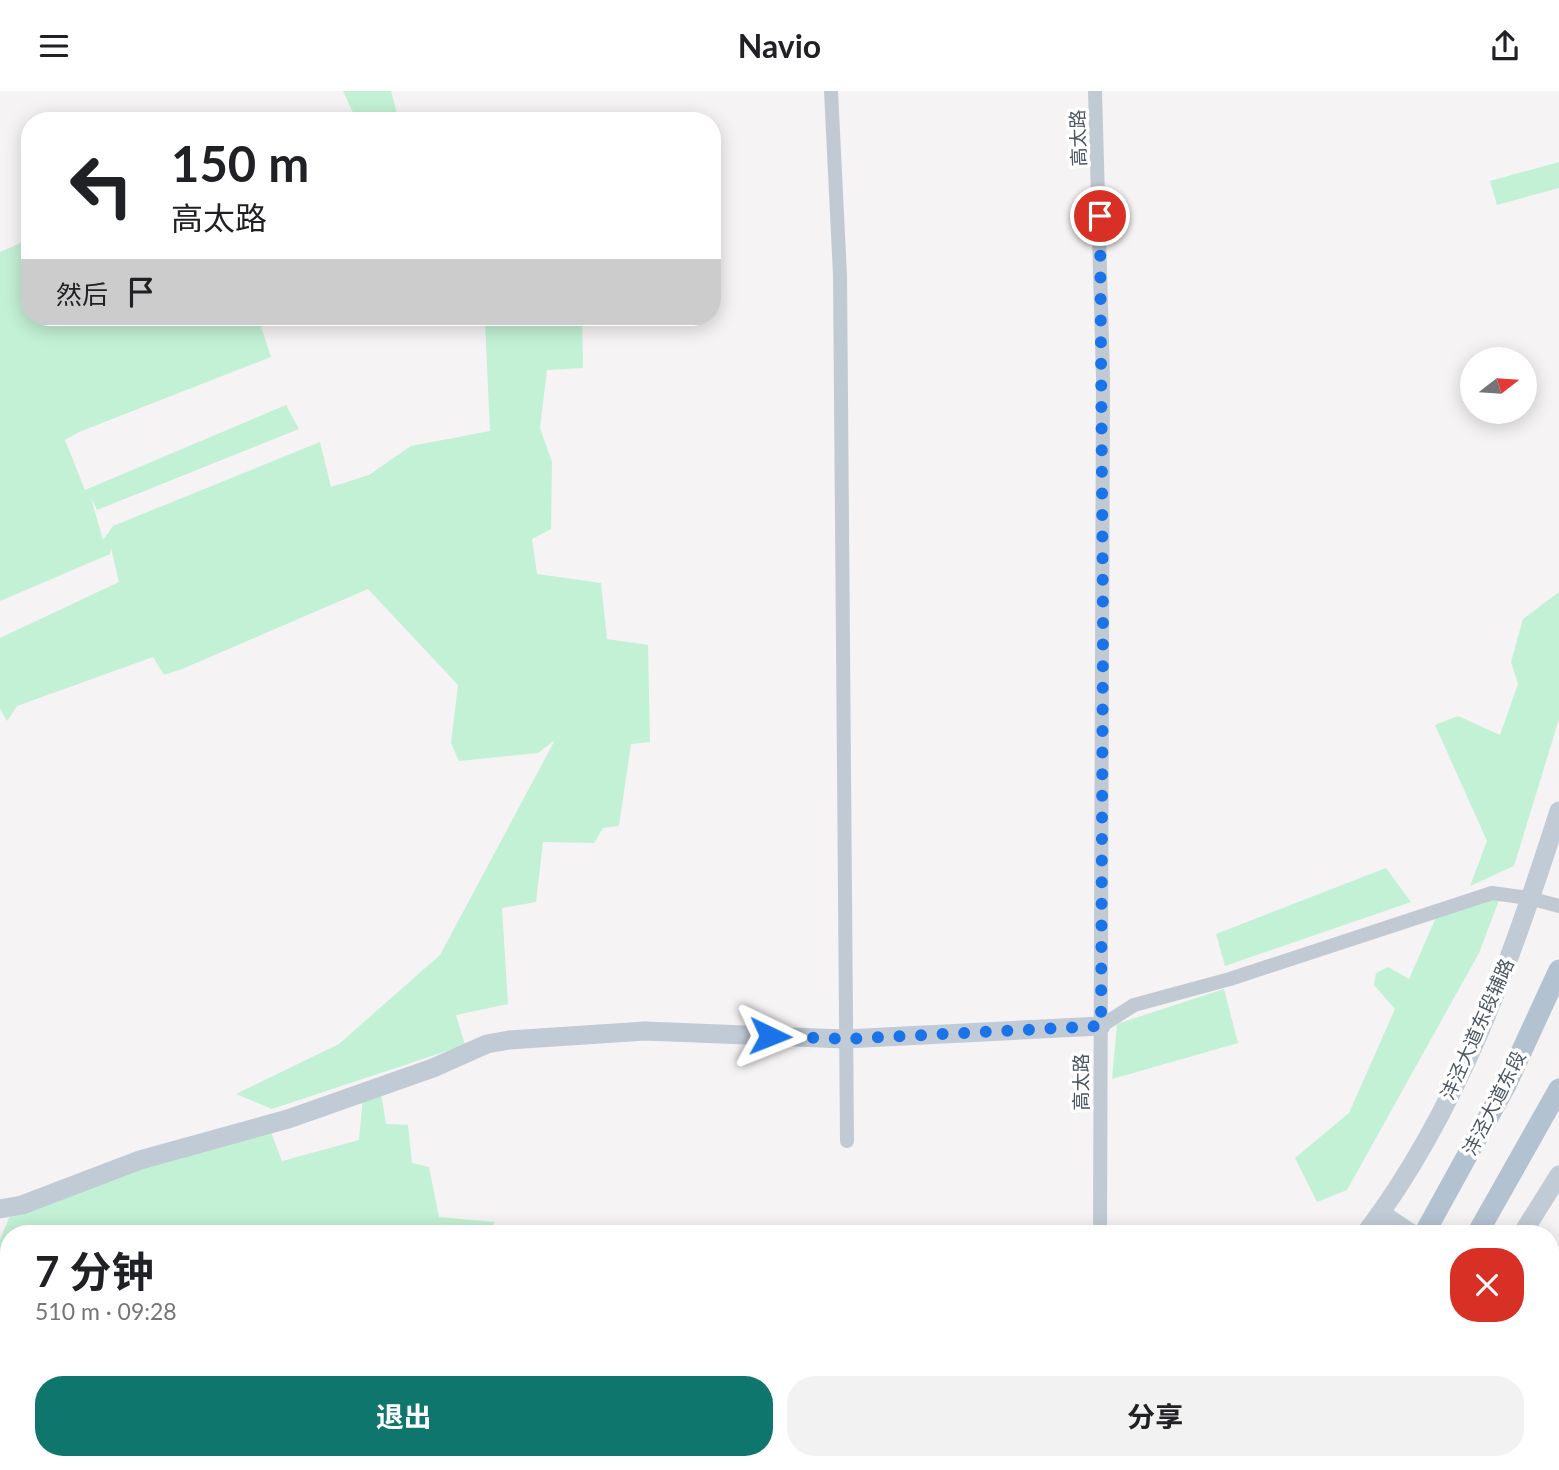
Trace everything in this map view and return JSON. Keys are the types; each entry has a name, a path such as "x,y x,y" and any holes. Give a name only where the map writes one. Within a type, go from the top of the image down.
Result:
{"main road":[{"name":"沣泾大道东段","path":"1429,1225 1506,1085 1559,970"},
{"path":"1482,1225 1559,1089"}],"street":[{"path":"831,91 840,275 847,1141"},
{"name":"高太路","path":"1095,91 1103,377 1100,1225"},
{"name":"沣泾大道东段辅路","path":"1371,1225 1423,1143 1471,1053 1503,977 1559,810"},
{"path":"0,1209 22,1205 140,1160 288,1119 433,1068 487,1044 509,1040 645,1031 845,1039 1101,1026 1133,1005 1230,979 1492,893 1530,898 1559,906"},
{"path":"1528,1225 1559,1175"},
{"path":"1380,1213 1398,1225"}],"green space":[{"path":"343,91 391,91 397,112 353,112"},
{"path":"1559,162 1559,188 1497,205 1490,181"},
{"path":"21,243 21,326 261,326 271,357 79,432 65,440 85,490 286,405 299,429 97,510 91,498 103,540 113,526 320,442 331,487 369,475 411,446 490,431 485,326 582,326 583,368 547,370 540,428 552,462 551,529 532,539 537,574 601,583 607,639 648,645 650,742 631,744 619,826 603,828 594,843 543,842 536,902 502,908 508,1004 456,1015 465,1045 272,1109 236,1094 339,1044 440,955 555,740 538,753 459,761 451,743 458,685 368,589 182,669 164,675 153,657 17,706 7,721 0,709 0,638 119,582 111,548 110,554 0,601 0,252"},
{"path":"1559,592 1559,719 1514,866 1470,886 1487,841 1435,725 1458,716 1500,735 1518,684 1511,662 1523,619"},
{"path":"1386,868 1411,902 1225,966 1216,934"},
{"path":"1501,895 1479,953 1347,1190 1317,1202 1295,1158 1349,1113 1395,1009 1374,985 1376,973 1388,967 1409,979 1437,915"},
{"path":"1224,989 1238,1043 1112,1079 1117,1024"},
{"path":"380,1087 386,1124 408,1125 412,1163 429,1167 439,1217 494,1222 494,1225 6,1225 13,1208 267,1122 282,1161 359,1140 363,1097"}],"route":[{"path":"770,1036 845,1039 1101,1026 1103,377 1100,216"}]}
